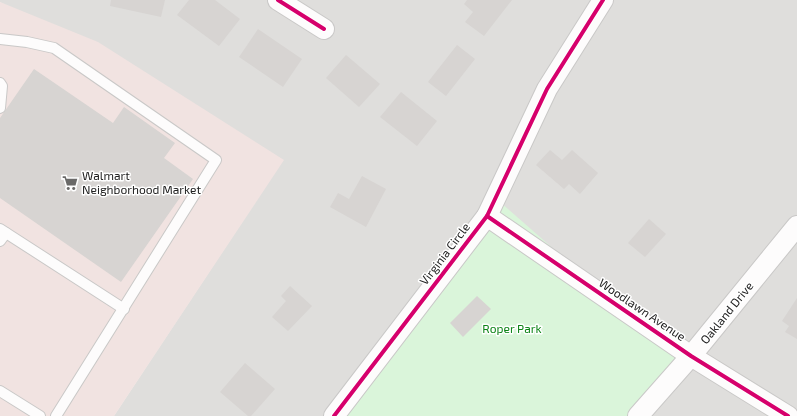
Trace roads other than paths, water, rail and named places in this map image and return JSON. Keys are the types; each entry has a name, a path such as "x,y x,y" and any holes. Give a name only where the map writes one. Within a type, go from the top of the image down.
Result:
{"street":[{"path":"278,0 324,29"},
{"name":"Virginia Circle","path":"334,416 487,216 547,89 603,0"},
{"name":"Woodlawn Avenue","path":"487,216 691,356 788,416"},
{"name":"Oakland Drive","path":"638,416 691,356 797,226"}],"lane":[{"path":"0,40 27,42 54,48 216,160 56,416"},
{"path":"0,82 2,86 0,108"},
{"path":"2,235 124,309"},
{"path":"0,391 40,416"}],"place":[{"name":"Walmart Neighborhood Market","path":"70,183"}],"park label":[{"name":"Roper Park","path":"512,329"}]}
